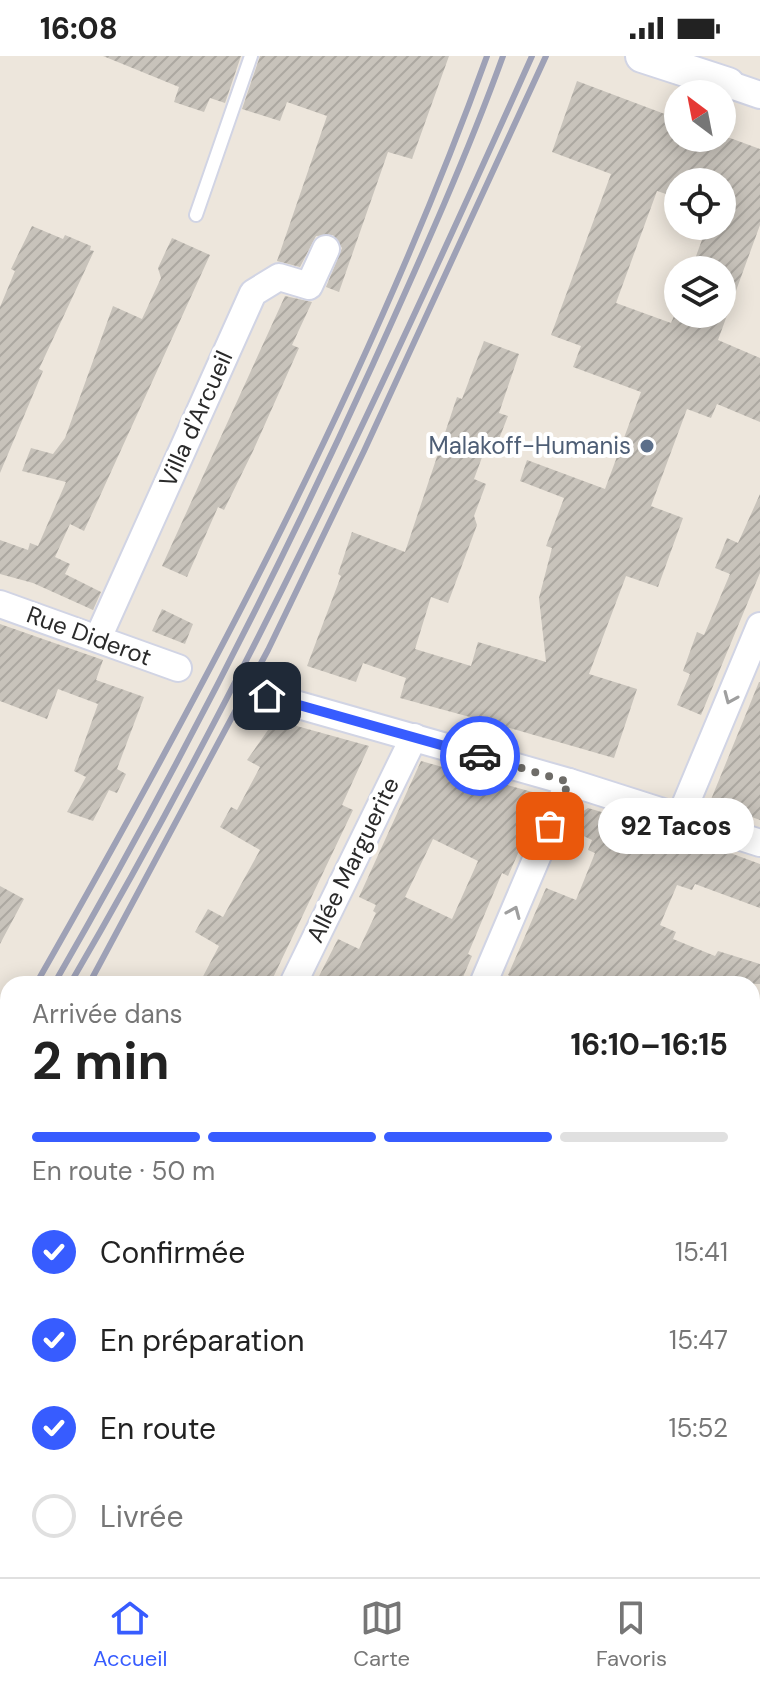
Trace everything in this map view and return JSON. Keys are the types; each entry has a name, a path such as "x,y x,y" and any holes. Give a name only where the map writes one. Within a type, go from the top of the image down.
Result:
{"street":[{"path":"642,56 751,90"},
{"name":"Villa d'Arcueil","path":"98,638 253,293 279,277 309,286 326,249"},
{"name":"Rue Diderot","path":"0,604 178,668"},
{"path":"681,815 760,626"},
{"path":"267,696 681,815 760,843"},
{"name":"Allée Marguerite","path":"297,976 414,737"},
{"path":"486,976 569,782"}],"lane":[{"path":"196,215 251,56"}],"building":[{"path":"103,56 241,56 225,103 210,98 204,112 174,102 179,87"},
{"path":"260,56 449,56 412,159 388,152 339,292 326,287 342,248 333,235 316,236 300,267 277,261 327,116 287,102 280,121 242,109"},
{"name":"Malakoff-Humanis","path":"577,81 664,114 664,152 736,152 736,140 760,149 760,225 736,291 736,256 696,256 702,240 736,240 736,168 664,168 664,193 657,191 616,303 664,320 664,328 722,328 718,340 760,358 760,422 717,404 711,418 687,409 651,506 683,518 658,587 626,576 589,674 637,689 614,758 492,723 479,726 470,717 400,698 406,678 363,663 356,682 307,666 341,576 338,574 352,532 405,552 457,397 462,399 484,341 519,354 499,413 508,416 497,444 488,441 474,479 486,484 474,516 477,525 448,603 431,597 415,649 471,666 478,642 546,662 539,598 552,548 546,546 564,498 520,481 527,460 605,489 641,392 573,367 581,346 551,335 611,174 552,152"},
{"path":"32,226 63,239 65,235 91,246 90,250 94,251 39,369 43,371 0,473 0,307 15,271 11,269"},
{"path":"172,238 210,255 84,531 70,524 55,557 70,564 65,574 101,592 93,610 33,583 0,574 0,540 28,550 30,543 38,546 66,482 22,471 31,448 53,454 65,438 113,306 142,319 161,278 158,268"},
{"path":"285,296 312,302 292,345 299,348 253,451 224,510 218,507 187,577 162,566"},
{"path":"760,494 760,573 701,715 677,705 690,674 683,671 697,632 704,635 730,574 715,568 727,538 738,543"},
{"path":"162,609 193,624 185,644 152,631"},
{"path":"0,624 103,660 96,680 144,697 117,769 126,774 117,793 109,790 93,821 67,812 86,777 74,771 98,704 58,689 47,719 0,701"},
{"path":"760,682 760,820 710,802"},
{"path":"275,720 369,746 342,805 353,810 274,976 203,976 219,946 195,932 208,909 223,917 260,850 220,827 231,807 237,810 260,767 247,760"},
{"path":"421,761 536,793 540,804 508,876 502,873 468,954 472,956 463,976 319,976 338,939 359,949 376,913 373,911 376,905 359,897","holes":["433,839 478,861 452,919 405,897"]},
{"path":"588,808 659,829 656,837 691,851 695,840 760,864 760,908 695,884 692,890 677,885 660,925 676,932 673,939 715,956 718,951 760,964 760,976 508,975 546,888 576,900 595,853 588,850 592,840 571,830 579,814"},
{"path":"0,886 24,899 0,944"}],"railway":[{"path":"40,976 223,645 338,413 441,176 487,56"},
{"path":"59,976 181,755 299,522 424,249 503,56"},
{"path":"75,976 196,758 313,526 425,292 532,56"},
{"path":"93,976 268,650 364,451 546,56"}],"way so far":[{"path":"480,756 569,782 550,826"}],"place":[{"name":"Malakoff-Humanis","path":"647,446"},
{"name":"92 Tacos","path":"550,826"}],"route":[{"path":"267,696 480,756"}]}
